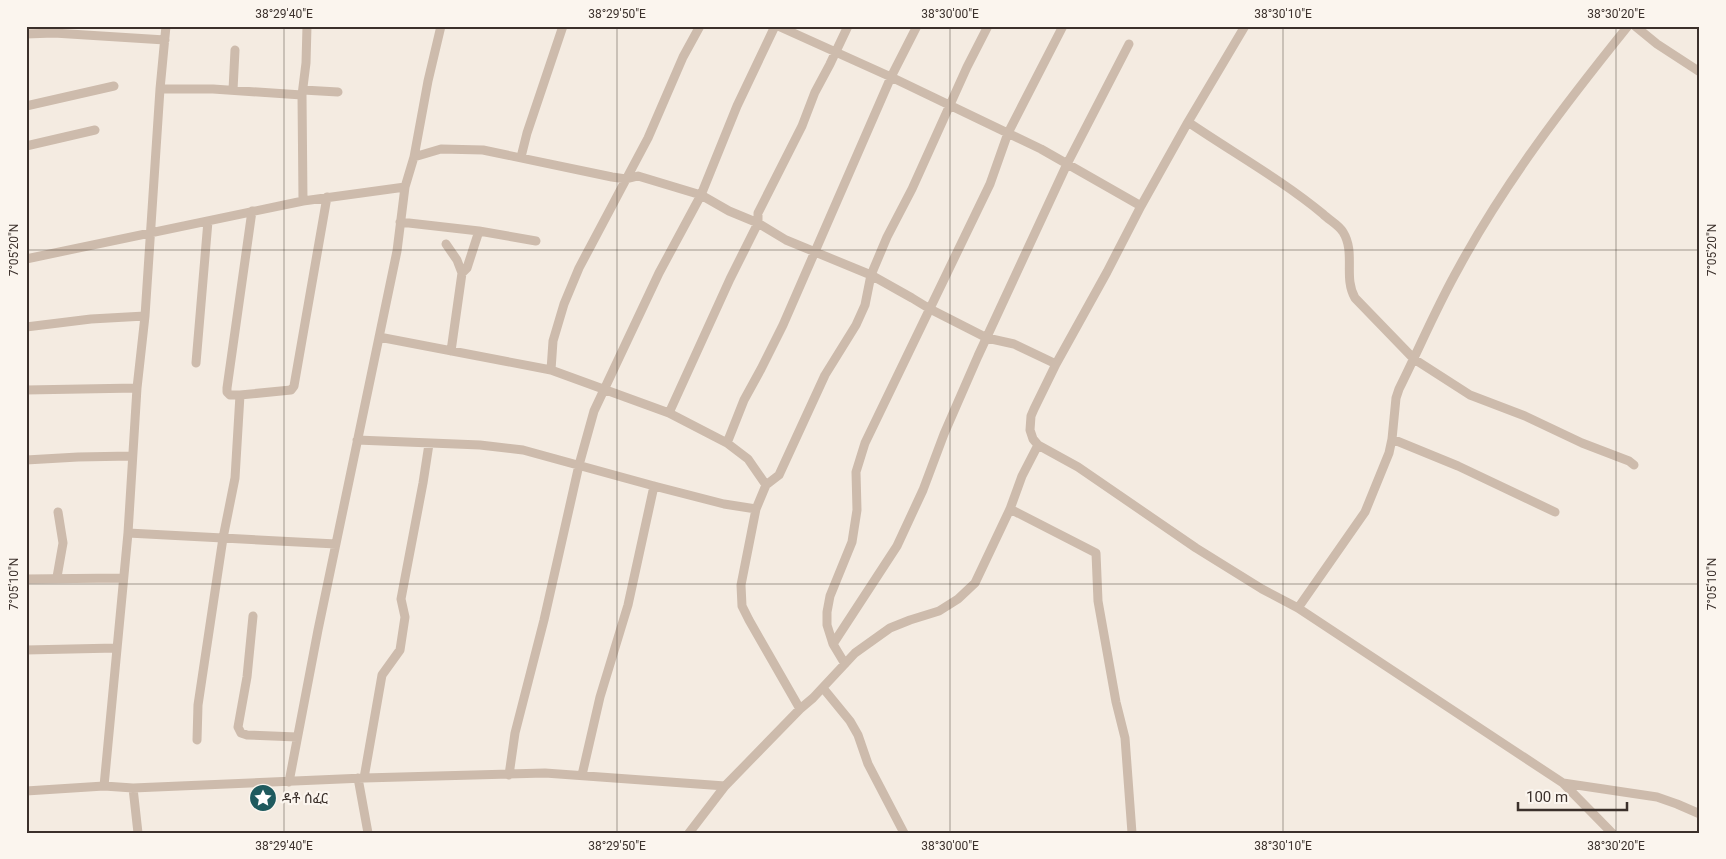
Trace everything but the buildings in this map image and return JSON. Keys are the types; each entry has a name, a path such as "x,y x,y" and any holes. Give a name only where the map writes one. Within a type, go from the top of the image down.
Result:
{"street":[{"path":"104,786 128,533 137,388 146,316 160,89 166,26"},
{"path":"303,201 302,92 306,63 307,26"},
{"path":"289,782 357,440 397,251 405,187 414,157 428,81 441,26"},
{"path":"521,157 527,132 563,26"},
{"path":"551,370 553,341 564,304 579,268 648,138 683,57 700,26"},
{"path":"509,775 515,733 544,620 579,465 594,411 603,388 659,273 701,195 737,106 776,26 891,77 1008,133 1141,206"},
{"path":"669,413 730,279 758,224 758,213 802,126 815,92 848,26"},
{"path":"726,443 744,400 783,325 891,77 918,26"},
{"path":"800,709 742,606 741,585 756,509 766,485 779,475 825,375 856,325 865,305 871,275 887,237 912,189 967,67 988,26"},
{"path":"845,664 834,644 827,625 827,612 830,596 852,542 857,510 856,472 865,443 990,184 1008,133 1064,26"},
{"path":"1245,26 1141,206 1056,364 1031,416 1030,430 1033,439 1038,445 1078,467 1196,548 1262,589 1298,608 1563,783 1612,833"},
{"path":"1298,608 1365,512 1389,453 1396,398 1399,389 1457,271 1509,186 1550,126 1628,26"},
{"path":"1635,26 1657,44 1700,72"},
{"path":"26,34 164,40"},
{"path":"834,644 897,546 923,490 961,394 1067,164 1129,44"},
{"path":"233,90 235,50"},
{"path":"26,106 114,86"},
{"path":"160,89 338,92"},
{"path":"1188,122 1308,202 1342,230 1350,251 1349,280 1351,292 1414,359 1470,395 1525,416 1582,443 1629,460 1634,465"},
{"path":"26,146 95,130"},
{"path":"414,157 442,149 483,150 626,179 638,176 701,195 786,240 871,275 930,309 987,338 1014,344 1056,364"},
{"path":"26,259 303,201 405,187"},
{"path":"252,211 226,388 230,395 291,390 294,386 327,197"},
{"path":"196,363 208,221"},
{"path":"400,222 479,231 536,241"},
{"path":"462,273 467,268 479,231"},
{"path":"446,244 457,260 462,273 451,351"},
{"path":"26,327 146,316"},
{"path":"379,337 551,370 669,413 726,443 748,459 766,485"},
{"path":"26,390 137,388"},
{"path":"197,740 198,705 223,538 235,478 240,395"},
{"path":"1392,439 1458,466 1555,512"},
{"path":"357,440 429,444 480,444 523,450 724,504 756,509"},
{"path":"368,833 361,778 382,676 400,650 405,617 401,599 429,444"},
{"path":"689,833 725,786 823,688 855,653 890,628 938,611 967,591 980,575 1010,510 1022,476 1038,445"},
{"path":"26,460 132,456"},
{"path":"582,775 600,697 630,595 654,486"},
{"path":"1010,510 1096,553 1098,601 1116,702 1125,738 1132,833"},
{"path":"57,577 62,543 58,512"},
{"path":"128,533 336,544"},
{"path":"26,578 123,578"},
{"path":"253,616 238,727 241,733 247,735 298,737"},
{"path":"26,650 116,648"},
{"path":"823,688 850,721 858,735 868,764 904,833"},
{"path":"26,791 104,786 133,788 361,778 545,773 725,786"},
{"path":"1563,783 1657,797 1700,814"},
{"path":"133,788 138,833"}],"place":[{"name":"ዳቶ ሰፈር","path":"263,798"}]}
